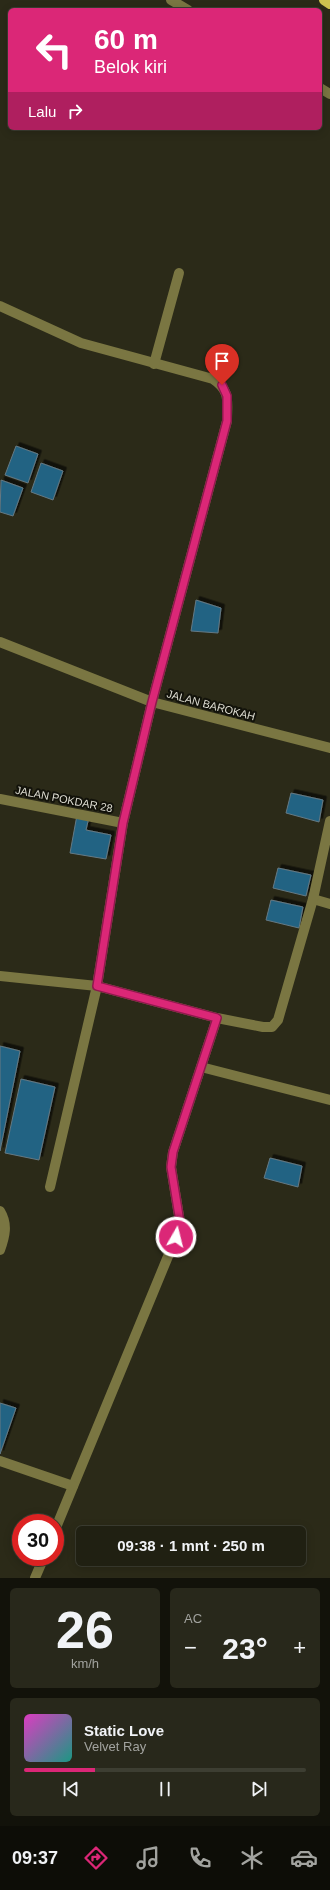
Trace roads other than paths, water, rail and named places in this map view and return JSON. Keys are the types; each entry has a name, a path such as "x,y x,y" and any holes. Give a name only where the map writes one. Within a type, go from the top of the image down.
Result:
{"main road":[{"path":"324,0 330,4"}],"street":[{"path":"171,0 185,8"},
{"path":"154,364 179,273"},
{"path":"0,306 81,343 154,364 213,378 222,385 227,396 227,421 152,702 123,823 97,986 50,1187"},
{"name":"JALAN BAROKAH","path":"0,642 152,702 330,748"},
{"name":"JALAN POKDAR 28","path":"0,799 123,823"},
{"path":"0,976 97,986 217,1018 263,1027 272,1027 278,1020 313,899 330,821"},
{"path":"313,899 330,904"},
{"path":"62,1514 176,1237 180,1222 171,1167 173,1152 217,1018"},
{"path":"201,1067 330,1100"},
{"path":"0,1211 4,1217 6,1227 5,1237 0,1250"},
{"path":"0,1461 73,1486"},
{"path":"35,1578 40,1566"}]}
